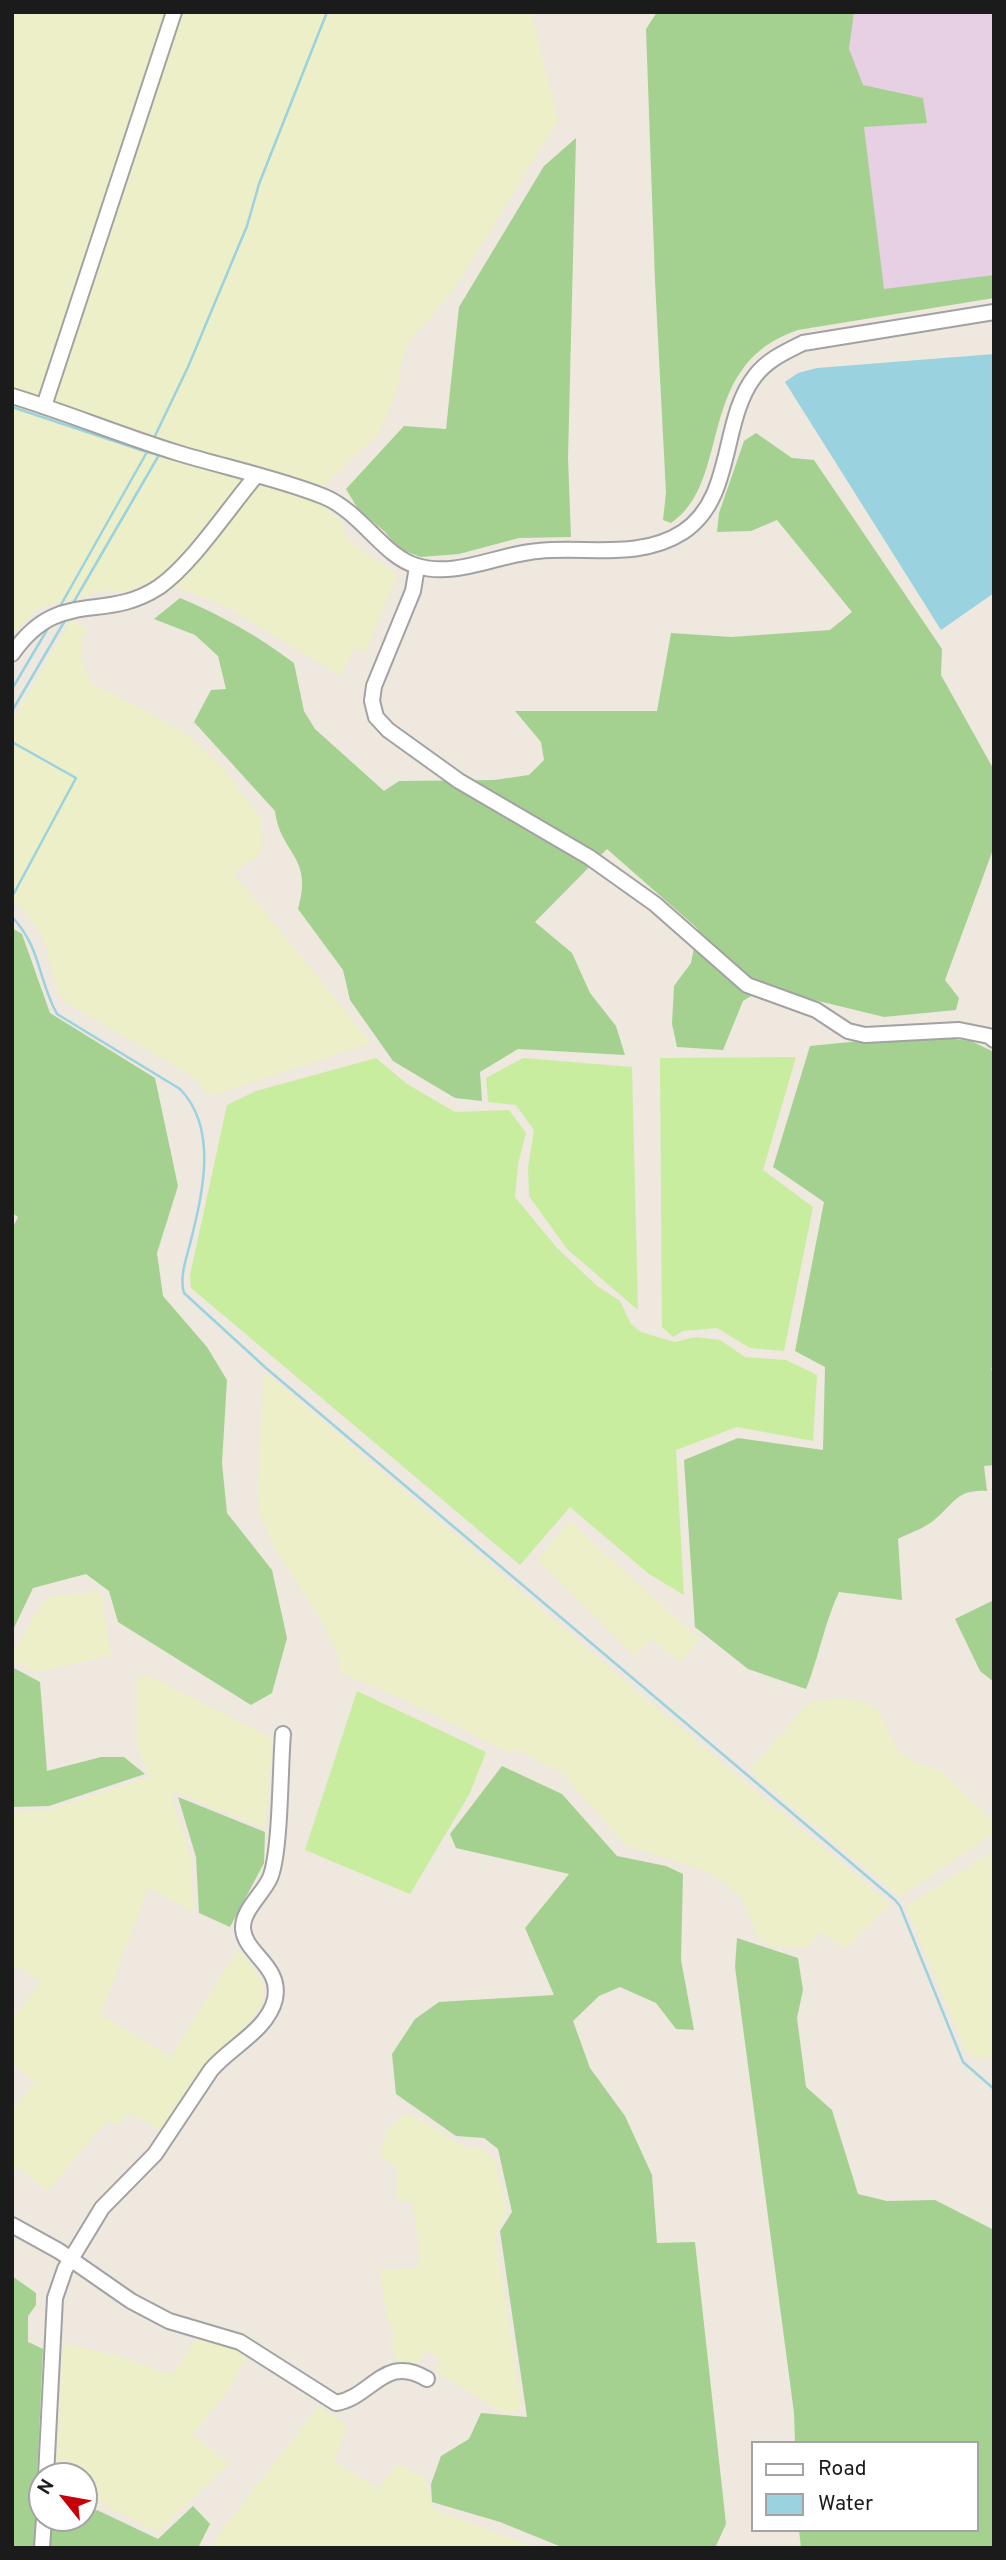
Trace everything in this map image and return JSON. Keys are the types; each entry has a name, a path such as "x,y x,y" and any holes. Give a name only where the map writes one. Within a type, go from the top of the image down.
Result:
{"street":[{"path":"44,406 174,12"},
{"path":"12,396 158,447 326,498 352,512 398,556 417,566 439,569 537,551 613,550 659,543 683,532 699,517 724,467 743,395 756,374 778,356 803,343 994,312"},
{"path":"12,654 34,627 48,617 68,609 134,600 160,586 190,555 255,477"},
{"path":"417,566 413,591 374,686 372,701 376,717 388,730 459,781 589,857 655,904 747,985 816,1010 848,1031 865,1035 959,1030 989,1036 994,1040"},
{"path":"47,2462 55,2298 69,2260 102,2208 155,2154 211,2070 266,2018 275,2000 275,1984 269,1969 245,1938 243,1927 247,1913 271,1876 283,1734"},
{"path":"12,2225 59,2251 131,2301 169,2321 240,2342 335,2403 395,2371 415,2371 427,2379"}],"shaded area":[{"path":"728,12 994,12 994,286 775,325"}],"green space":[{"path":"12,12 531,12 558,120 453,291 406,345 396,392 379,433 323,486 328,510 339,519 349,541 397,575 365,653 354,648 341,676 223,605 175,587 146,583 125,592 107,590 47,605 36,610 12,635"},
{"path":"657,12 854,12 849,49 863,85 923,98 927,123 864,127 884,289 994,275 994,298 798,330 765,347 743,369 728,395 703,480 690,504 671,523 663,520 666,493 646,29"},
{"path":"576,138 568,458 571,537 519,538 459,554 421,557 399,549 385,532 358,509 346,489 404,426 446,429 459,307 544,166"},
{"path":"756,433 792,458 814,460 942,649 941,675 994,770 994,847 945,980 959,998 956,1010 884,1017 802,997 769,985 743,1001 723,1050 677,1047 672,1024 674,986 691,963 698,929 607,849 535,922 572,953 590,993 616,1026 625,1055 518,1049 480,1072 482,1101 455,1098 393,1061 350,1000 343,970 298,909 302,877 278,825 275,811 194,722 211,690 226,689 218,656 195,635 154,619 180,598 239,627 294,663 304,711 315,729 384,791 399,781 494,780 529,775 544,760 541,742 515,711 657,711 671,633 731,637 830,630 852,612 777,520 751,531 717,532 719,513 744,441"},
{"path":"71,619 87,628 81,640 81,657 90,682 186,733 223,768 262,820 261,852 234,874 371,1043 214,1095 206,1093 195,1078 65,1002 57,991 46,946 36,925 12,899 12,722"},
{"path":"12,928 22,934 50,1013 155,1078 178,1186 157,1253 163,1296 207,1347 227,1380 222,1463 227,1513 272,1570 287,1638 272,1693 251,1705 118,1622 109,1591 86,1574 33,1588 12,1632 12,1229 18,1217 12,1213"},
{"path":"921,1035 971,1041 994,1052 994,1366 991,1369 994,1372 994,1465 984,1466 987,1491 961,1495 929,1524 898,1539 902,1600 839,1592 806,1689 748,1669 695,1627 684,1460 738,1438 823,1450 825,1367 795,1351 824,1202 773,1167 810,1046"},
{"path":"796,1057 763,1170 813,1207 784,1351 750,1348 717,1328 683,1331 673,1337 662,1327 660,1058"},
{"path":"376,1058 407,1084 455,1112 509,1110 526,1133 518,1164 515,1197 557,1248 597,1286 620,1301 631,1324 641,1332 674,1342 696,1337 720,1340 745,1357 786,1360 817,1375 813,1441 737,1427 676,1450 684,1595 649,1574 570,1507 520,1565 191,1288 190,1275 227,1105 256,1091"},
{"path":"523,1058 632,1067 638,1310 567,1249 529,1196 528,1168 534,1130 516,1105 488,1102 486,1078"},
{"path":"268,1374 646,1699 890,1904 846,1949 820,1931 807,1948 770,1946 758,1937 742,1899 725,1883 706,1871 625,1845 563,1774 515,1749 509,1753 407,1701 340,1672 339,1656 324,1625 273,1545 260,1513 258,1488 263,1377"},
{"path":"569,1521 699,1639 680,1662 651,1639 635,1656 537,1560"},
{"path":"101,1591 111,1656 34,1672 12,1661 12,1654 39,1608 49,1597"},
{"path":"994,1600 994,1682 980,1671 955,1619"},
{"path":"12,1667 40,1682 47,1771 101,1757 124,1757 145,1774 49,1806 12,1807"},
{"path":"147,1675 273,1739 265,1828 175,1792 171,1796 191,1858 193,1912 148,1887 101,2015 171,2057 238,1949 263,1982 264,1995 261,2006 250,2022 214,2054 161,2131 131,2113 116,2125 109,2119 47,2191 18,2167 12,2172 12,2110 35,2083 12,2063 12,2020 41,1982 12,1965 12,1813 49,1810 150,1777 138,1749 137,1679"},
{"path":"357,1691 486,1752 470,1793 410,1894 305,1850"},
{"path":"839,1698 867,1703 879,1712 898,1751 914,1762 941,1770 994,1822 994,1833 900,1897 749,1771 809,1703"},
{"path":"502,1766 562,1794 617,1856 666,1866 683,1874 681,1960 694,2030 676,2029 656,2003 620,1987 599,1996 573,2021 590,2068 625,2116 652,2175 657,2243 695,2242 726,2524 715,2548 564,2548 500,2522 432,2502 431,2484 441,2456 469,2439 481,2413 527,2417 500,2231 512,2212 498,2149 484,2138 456,2136 396,2094 392,2054 415,2019 439,2002 554,1995 525,1928 569,1874 456,1848 450,1834"},
{"path":"178,1797 265,1832 264,1863 230,1927 199,1913 196,1857"},
{"path":"994,1850 994,2058 975,2058 966,2052 906,1907"},
{"path":"737,1938 798,1958 803,1990 797,2018 806,2087 832,2110 858,2194 887,2201 935,2200 994,2230 994,2548 801,2548 799,2532 978,2532 978,2441 795,2441 794,2413 735,1967"},
{"path":"404,2114 420,2119 464,2147 480,2147 494,2158 507,2211 495,2234 521,2407 508,2415 435,2371 441,2360 426,2350 418,2363 395,2363 392,2325 387,2319 380,2270 417,2268 420,2255 413,2202 397,2201 397,2168 379,2156 386,2132"},
{"path":"12,2276 36,2293 36,2305 28,2316 28,2342 43,2349 38,2462 28,2462 28,2532 98,2532 98,2510 158,2539 193,2506 210,2524 198,2548 12,2548"},
{"path":"199,2335 234,2346 247,2356 230,2388 193,2434 229,2464 158,2532 98,2501 98,2462 56,2462 63,2344 112,2354 172,2375"},
{"path":"319,2406 347,2425 334,2461 379,2489 397,2464 425,2478 433,2509 537,2548 213,2548 217,2536"}],"water":[{"path":"994,354 994,593 941,630 785,382 798,373 817,368"}],"waterway":[{"path":"153,440 188,367 247,226 259,184 327,12"},
{"path":"12,407 147,452 58,610"},
{"path":"72,605 159,455 147,452 148,449"},
{"path":"12,711 67,617"},
{"path":"12,689 50,625"},
{"path":"12,742 76,778 12,897"},
{"path":"12,917 29,940 57,1014 180,1089 192,1105 199,1122 204,1161 200,1202 183,1273 184,1293 266,1368 895,1900 900,1906 963,2062 994,2089"}]}
